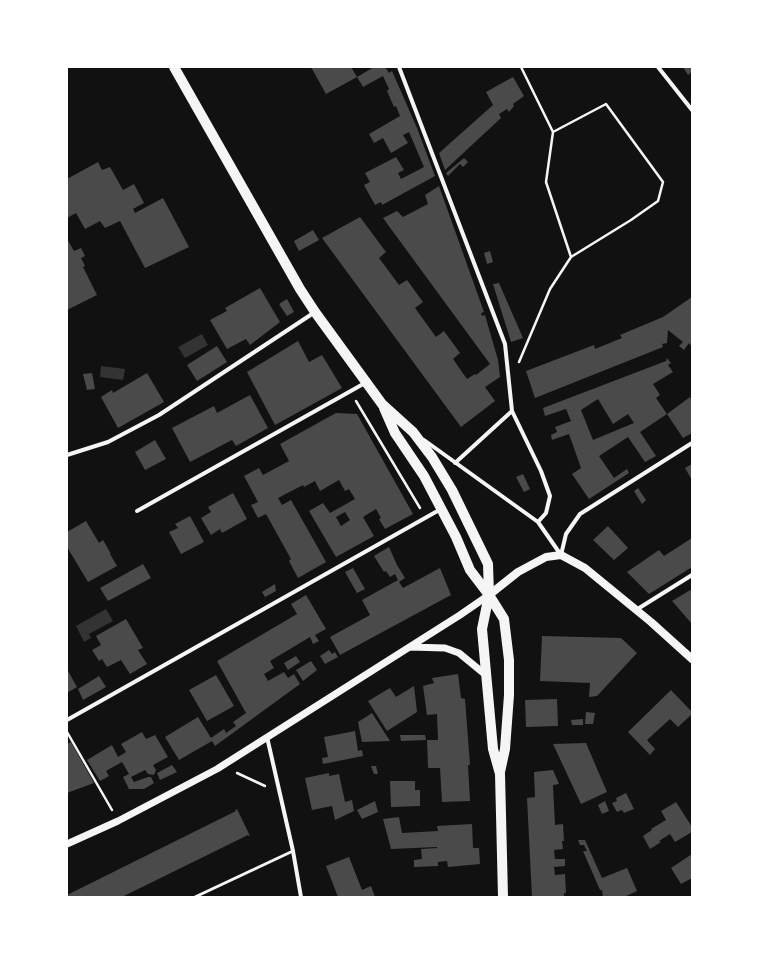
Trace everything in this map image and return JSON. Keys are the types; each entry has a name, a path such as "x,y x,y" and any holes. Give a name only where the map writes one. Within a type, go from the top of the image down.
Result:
{"main road":[{"path":"174,67 287,268 314,312 382,404 413,432 432,457 452,490 488,564 489,595 482,629 492,749 500,774"},
{"path":"382,404 396,433 424,476 456,537 470,570 489,595 504,619 509,660 509,695 505,748 500,774 503,897"},
{"path":"489,595 518,572 546,557 561,555 585,568 692,659"}],"street":[{"path":"399,67 505,344 512,411 541,471 550,496 546,513 538,522"},
{"path":"658,67 692,110"},
{"path":"67,455 108,442 159,415 314,312"},
{"path":"137,511 366,383"},
{"path":"455,463 512,411"},
{"path":"413,432 538,522 561,555"},
{"path":"561,555 566,534 580,514 692,443"},
{"path":"67,720 441,509"},
{"path":"636,610 692,575"},
{"path":"67,844 118,821 217,769 410,647 489,595"},
{"path":"410,647 445,648 458,653 487,676"},
{"path":"267,738 293,851 301,897"}],"lane":[{"path":"195,897 293,851"}],"path":[{"path":"521,67 552,132 546,182 571,257"},
{"path":"517,366 550,289 571,257 631,220 658,200 663,182 606,104 552,132"},
{"path":"351,392 425,518"},
{"path":"67,732 118,821"},
{"path":"217,769 239,773 270,788 281,797"}],"shaded area":[{"path":"202,334 208,345 185,358 178,347"},
{"path":"101,366 125,369 123,380 100,377"},
{"path":"106,609 113,621 89,634 91,638 84,642 76,626"}],"building":[{"path":"311,67 351,67 357,77 326,94"},
{"path":"374,67 385,67 389,73 392,71 417,128 435,176 382,205 381,202 375,205 364,185 370,182 365,173 396,157 404,170 398,173 401,179 424,167 409,132 403,135 408,143 391,153 383,138 374,143 369,134 400,116 387,91 389,89 383,76 363,87 357,77"},
{"path":"683,67 692,67 692,72 688,75"},
{"path":"513,77 524,96 513,104 514,106 509,112 507,109 499,114 501,118 445,170 439,153 493,105 486,92"},
{"path":"464,158 468,162 463,167 460,164 448,176 446,173"},
{"path":"98,162 102,170 110,167 123,190 134,184 144,203 133,209 135,213 163,198 189,247 145,268 120,221 105,228 100,221 85,229 76,213 67,218 67,179"},
{"path":"439,186 484,312 481,313 482,316 485,315 498,360 500,377 485,387 495,401 461,427 322,238 360,217 386,252 379,258 399,285 407,280 423,302 415,308 436,337 444,331 460,353 453,359 467,379 475,374 476,375 490,364 383,218 397,211 403,217 428,204 425,195"},
{"path":"313,230 319,240 299,251 294,241"},
{"path":"67,239 74,251 81,248 85,256 81,258 85,266 83,267 97,295 67,310"},
{"path":"490,251 493,262 487,264 484,253"},
{"path":"499,283 523,338 511,342 493,284"},
{"path":"260,288 280,322 250,345 246,339 227,349 210,320 227,311 225,308"},
{"path":"692,297 692,344 690,345 689,343 684,350 679,346 683,342 668,330 667,343 662,344 663,347 535,398 526,371 594,345 595,349 622,338 620,335 663,317"},
{"path":"287,299 294,312 287,316 279,304"},
{"path":"298,341 309,362 322,355 342,388 275,425 247,372"},
{"path":"217,346 227,362 197,381 187,365"},
{"path":"667,358 671,363 668,365 673,372 653,384 660,395 656,398 667,414 640,432 656,456 645,462 628,437 599,456 614,478 627,469 629,473 589,499 572,474 581,468 569,434 552,440 551,435 557,432 555,427 571,421 566,409 545,416 543,408 666,361","holes":["598,399 613,424 628,414 634,423 593,440 581,410"]},
{"path":"92,373 95,389 87,390 83,374"},
{"path":"147,373 164,402 118,428 101,397 112,390 113,393"},
{"path":"250,395 268,428 236,446 232,440 190,462 172,428 214,406 217,413"},
{"path":"690,397 692,400 692,433 683,438 667,414"},
{"path":"336,413 357,414 413,514 385,529 379,519 381,518 376,509 363,517 374,536 336,557 309,511 323,503 330,513 355,499 349,489 345,491 339,480 320,491 315,481 304,487 303,485 278,498 282,505 291,500 326,562 298,578 289,561 291,559 266,514 258,518 251,505 258,502 244,476 259,468 263,475 289,461 280,444","holes":["345,512 350,520 341,526 336,517"]},
{"path":"155,440 166,459 145,470 135,452"},
{"path":"692,464 692,480 685,468"},
{"path":"523,474 530,489 524,492 516,477"},
{"path":"638,488 646,500 642,504 634,491"},
{"path":"233,493 247,519 222,533 220,529 211,535 201,518 211,512 208,507"},
{"path":"190,516 204,542 181,554 169,532 178,528 175,524"},
{"path":"86,521 99,543 103,540 117,566 88,582 67,547 67,532"},
{"path":"608,526 628,548 614,560 593,540"},
{"path":"692,538 692,567 649,594 627,572 659,550 664,556"},
{"path":"389,547 405,578 399,582 403,588 440,568 451,595 340,655 330,637 370,615 362,600 398,580 395,574 390,577 386,571 384,572 374,556"},
{"path":"143,564 151,578 108,601 100,588"},
{"path":"353,568 365,589 357,593 345,572"},
{"path":"275,584 276,591 265,597 262,592"},
{"path":"692,589 692,624 672,601"},
{"path":"306,595 326,629 315,635 319,641 313,644 310,637 270,661 274,668 264,674 268,681 284,672 288,678 294,674 300,684 215,746 212,741 179,760 165,737 198,717 211,738 224,729 226,733 236,726 233,722 246,713 217,661 297,614 291,604"},
{"path":"126,619 143,648 138,650 147,664 130,674 121,660 107,667 102,659 99,661 92,650 101,645 96,636"},
{"path":"542,636 621,638 637,653 597,696 589,697 590,683 540,681"},
{"path":"329,650 332,654 335,652 338,657 325,664 320,656"},
{"path":"296,656 300,662 288,670 284,663"},
{"path":"311,661 317,670 303,681 296,670"},
{"path":"67,669 77,687 67,693"},
{"path":"458,674 461,698 465,699 470,765 468,765 470,801 442,802 440,768 428,768 427,740 438,740 437,714 427,715 423,686 434,683 432,678"},
{"path":"216,675 234,706 207,721 189,690"},
{"path":"99,676 106,687 83,700 78,689"},
{"path":"414,686 417,712 387,731 368,701 390,688 396,697"},
{"path":"671,690 692,712 692,714 678,727 670,719 647,740 655,749 650,755 628,732"},
{"path":"557,699 558,726 526,727 525,700"},
{"path":"586,712 595,713 593,724 585,724"},
{"path":"372,713 390,741 362,742 358,722"},
{"path":"583,719 583,725 572,725 571,720"},
{"path":"355,731 358,751 362,750 363,756 323,764 322,758 328,757 324,737"},
{"path":"142,732 146,739 155,735 168,757 153,765 156,770 153,775 148,774 145,770 131,777 134,782 151,777 154,783 144,789 129,789 123,777 129,774 122,762 106,771 109,776 100,781 87,760 112,745 118,757 126,752 121,744"},
{"path":"400,735 425,735 426,740 401,741"},
{"path":"71,742 94,783 67,793 67,744"},
{"path":"586,743 607,792 581,804 553,744"},
{"path":"172,765 177,772 160,780 157,773"},
{"path":"371,766 376,766 378,774 374,774"},
{"path":"553,770 559,784 553,785 555,825 563,824 564,841 562,841 563,849 554,850 555,859 565,859 565,866 554,867 555,875 565,874 566,893 564,893 564,897 532,897 527,798 535,797 534,772"},
{"path":"329,773 329,776 339,774 345,802 352,800 354,811 335,820 332,806 312,810 305,778"},
{"path":"390,781 415,781 415,790 420,790 420,806 391,807"},
{"path":"626,793 634,809 624,813 622,810 617,812 612,803 617,801 616,798"},
{"path":"375,801 378,812 362,819 357,810"},
{"path":"605,801 609,811 602,814 598,805"},
{"path":"676,802 692,827 692,832 675,842 670,834 650,849 643,836 666,820 661,811"},
{"path":"237,809 250,836 248,835 122,897 67,897 67,895 236,811 235,810"},
{"path":"399,817 402,833 438,831 437,826 472,824 473,848 479,848 480,864 448,867 447,861 438,862 438,866 414,867 414,860 422,859 421,849 437,847 391,849 383,819"},
{"path":"578,840 585,840 602,878 627,868 637,891 624,897 603,897 602,890 600,890 583,851 587,851 584,845 580,845"},
{"path":"692,854 692,878 681,884 671,868"},
{"path":"349,857 362,890 371,886 375,897 338,897 326,866"}]}
